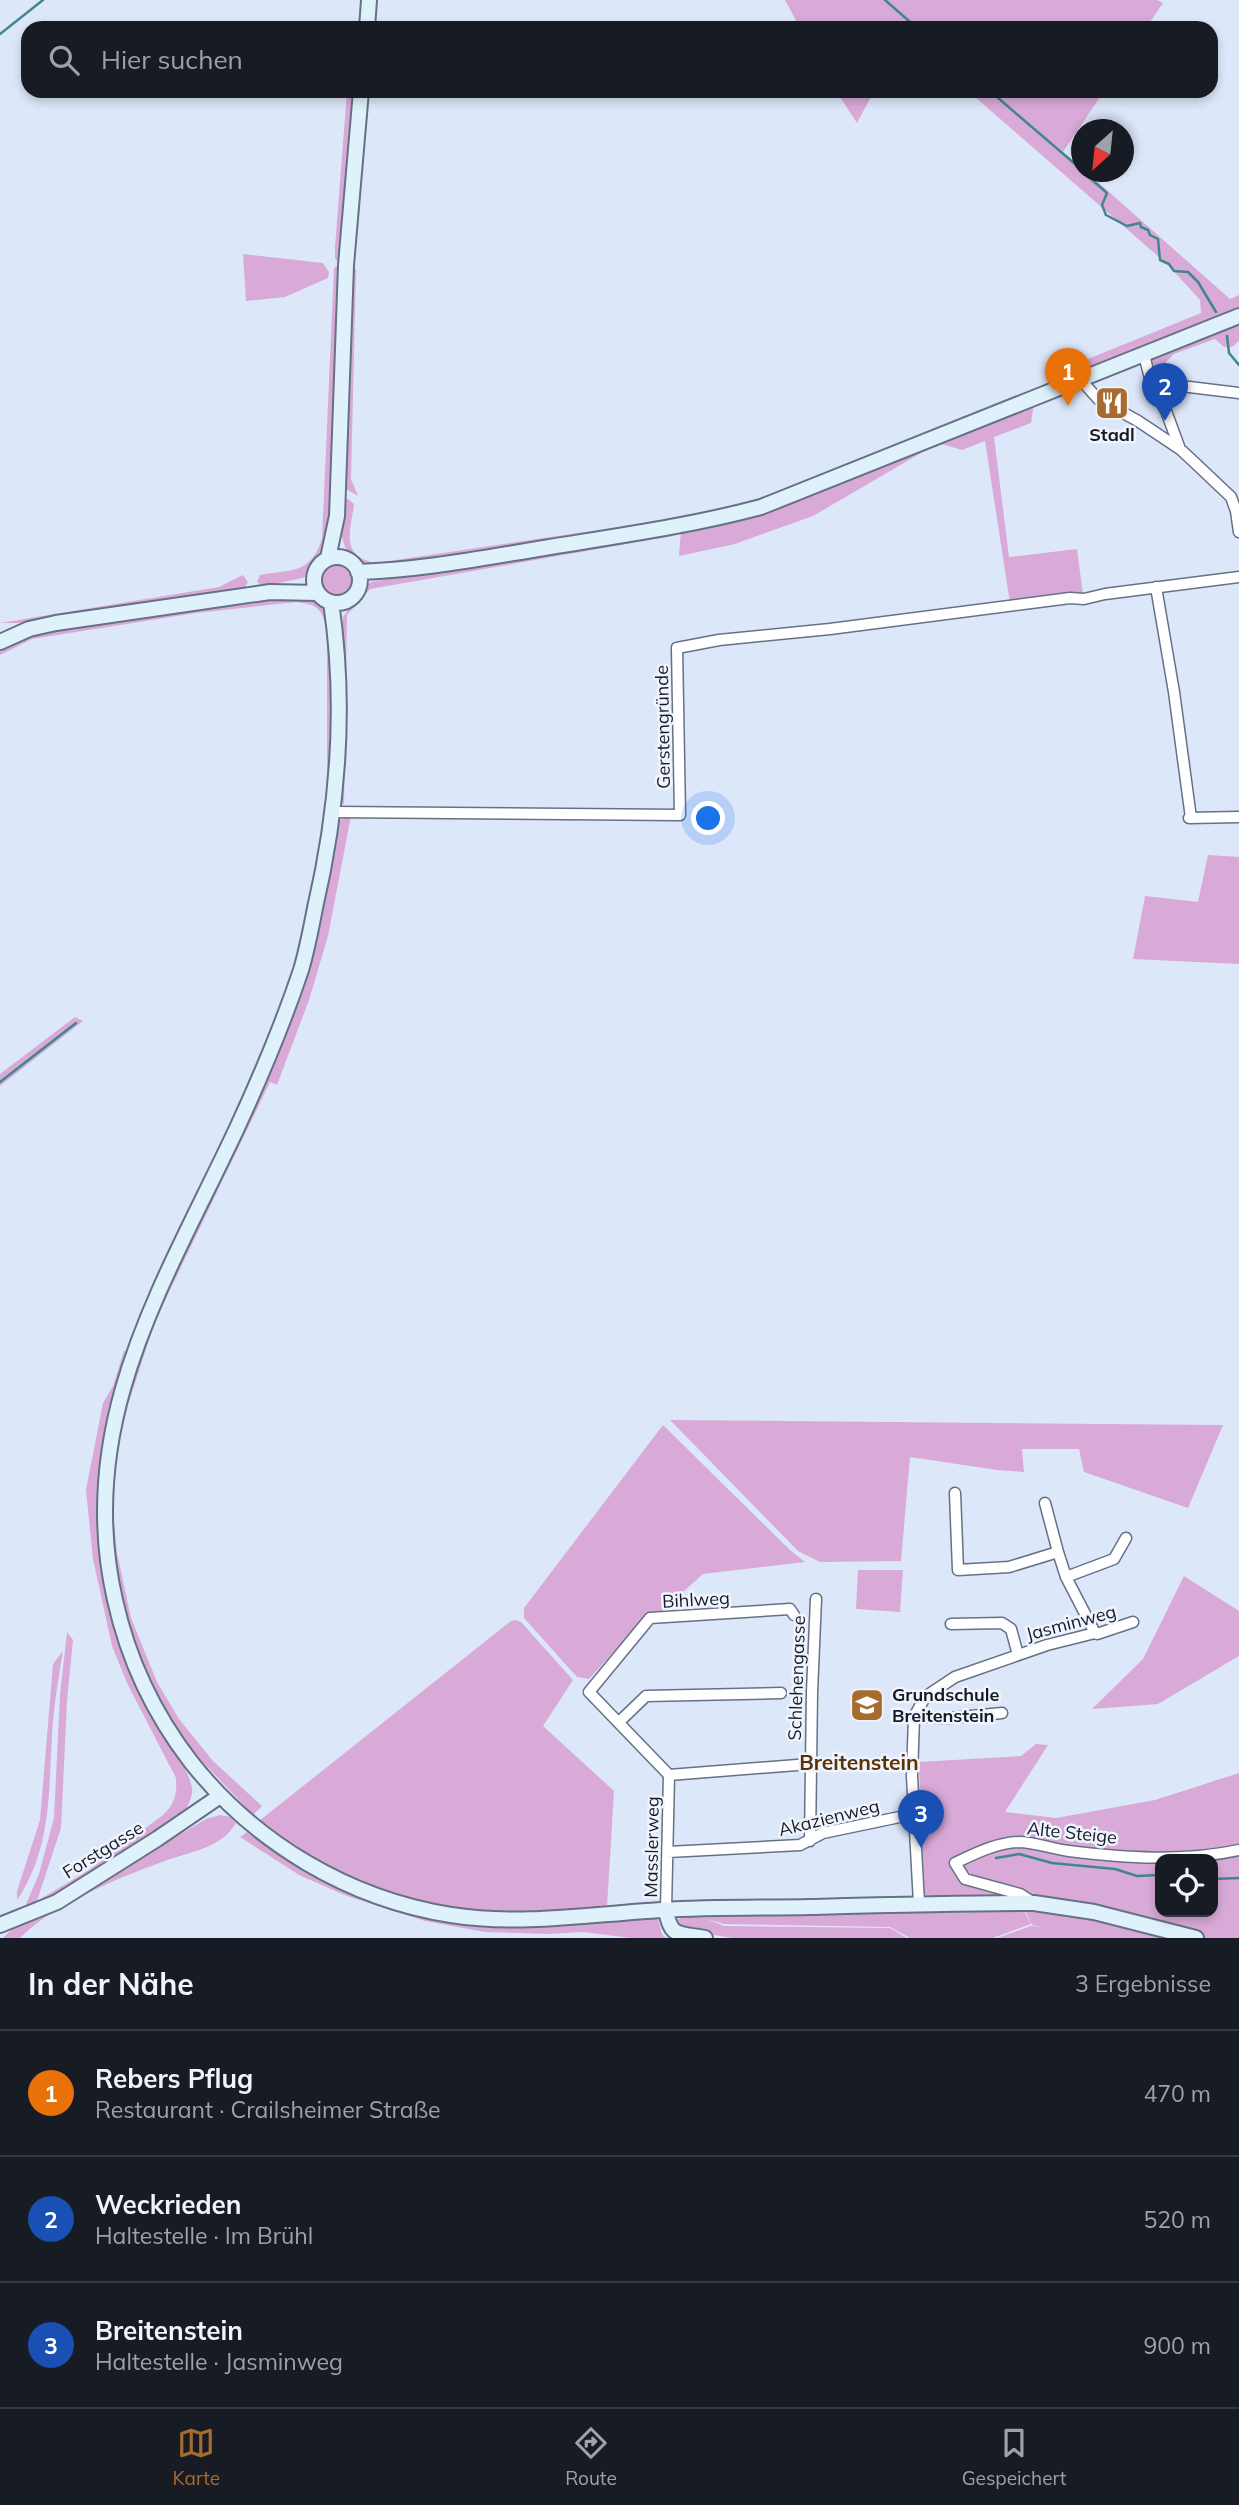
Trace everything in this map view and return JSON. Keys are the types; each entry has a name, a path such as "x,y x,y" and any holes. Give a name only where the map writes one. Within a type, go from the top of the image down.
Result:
{"main road":[{"path":"368,21 369,0"},
{"path":"318,593 314,577 316,569 328,558 337,516 346,265 360,98"},
{"path":"359,579 761,508 1239,317"},
{"path":"337,516 344,558"},
{"path":"328,558 344,558 352,562 359,579 357,592 338,602"},
{"path":"270,592 314,577"},
{"path":"0,642 29,629 56,623 270,592 318,593 338,602"},
{"path":"338,602 334,812 325,866 302,965 272,1050 145,1321 120,1398 107,1474 105,1530 119,1616 140,1677 167,1727 220,1796 254,1827 290,1853 342,1882 395,1903 425,1910 460,1917 506,1920 666,1909 1034,1903 1094,1912 1196,1938"},
{"name":"Forstgasse","path":"0,1926 57,1902 158,1839 220,1796"},
{"path":"666,1909 671,1931 705,1938"}],"street":[{"path":"1144,355 1152,386 1166,411 1180,449"},
{"path":"1081,380 1098,399 1180,449 1231,497 1239,532"},
{"path":"1152,386 1173,385 1239,393"},
{"name":"Gerstengründe","path":"334,812 680,815 677,648 719,640 830,629 1070,598 1084,599 1156,586 1239,577"},
{"path":"1156,586 1174,692 1190,818 1239,817"},
{"path":"955,1493 958,1570 1009,1567 1057,1548"},
{"path":"1045,1503 1066,1577 1095,1633"},
{"path":"1066,1577 1114,1559 1126,1538"},
{"name":"Schlehengasse","path":"810,1841 816,1599"},
{"name":"Bihlweg","path":"589,1692 650,1619 790,1609 794,1615"},
{"name":"Jasminweg","path":"914,1717 925,1697 955,1677 1018,1655 1133,1622"},
{"name":"Jasminweg","path":"951,1624 1002,1623 1011,1629 1018,1655"},
{"name":"Masslerweg","path":"589,1692 669,1775 666,1909"},
{"path":"619,1722 646,1696 781,1693"},
{"path":"919,1903 912,1776 914,1717 950,1718 1002,1713"},
{"path":"669,1775 810,1764"},
{"name":"Akazienweg","path":"668,1852 800,1845 823,1833 914,1814"},
{"name":"Alte Steige","path":"1034,1903 1020,1894 965,1879 956,1863 984,1849 1020,1842 1070,1851 1154,1857 1208,1857 1239,1850"}],"shaded area":[{"path":"785,0 1157,0 1163,3 1151,21 796,21"},
{"path":"346,98 352,98 340,257 337,261 335,247"},
{"path":"841,98 870,98 857,123"},
{"path":"976,98 1099,98 1085,119 1071,119 1071,140 1063,152 1071,159 1071,181"},
{"path":"1073,182 1098,182 1230,299 1239,295 1239,310 1087,371 1083,361 1201,313 1200,300 1167,264"},
{"path":"243,254 323,263 329,272 328,278 285,297 246,301"},
{"path":"336,266 340,270 331,527 327,553 307,577 264,586 257,582 260,575 305,565 312,559 322,539"},
{"path":"356,269 351,479 358,496 344,488 350,270"},
{"path":"1239,322 1239,341 1232,347 1224,347 1215,339 1174,354 1163,365 1150,371 1152,358"},
{"path":"1034,403 1031,423 994,437 1009,557 1077,549 1083,595 1010,603 985,441 962,450 938,443 813,516 735,544 679,556 681,531"},
{"path":"348,499 354,504 350,533 352,548 364,560 376,563 591,531 594,535 364,567 350,554 343,539 343,501"},
{"path":"672,531 672,536 370,589 347,615 344,804 339,802 343,617 362,589 371,582"},
{"path":"336,561 349,567 355,580 349,593 336,599 323,593 317,580 323,567"},
{"path":"243,575 248,582 244,589 34,623 0,623 219,587"},
{"path":"301,595 313,598 319,601 330,616 332,720 330,799 327,805 327,630 321,612 314,606 296,602 196,613 32,639 0,655 0,649 20,638 45,630 275,596"},
{"path":"351,816 328,936 309,1000 277,1085 270,1082 155,1321 128,1405 113,1484 117,1553 131,1618 157,1682 179,1719 213,1761 262,1806 253,1815 200,1759 172,1723 157,1701 132,1648 109,1547 115,1442 149,1321 264,1078 336,821"},
{"path":"1208,855 1239,857 1239,964 1133,959 1145,896 1198,902"},
{"path":"75,1017 83,1021 0,1086 0,1074"},
{"path":"124,1351 128,1352 106,1427 99,1479 98,1531 103,1579 129,1663 157,1723 186,1770 192,1795 184,1813 55,1898 27,1910 26,1904 39,1874 54,1818 60,1695 67,1632 73,1640 67,1701 61,1828 37,1901 89,1870 163,1815 173,1803 175,1794 176,1778 127,1683 112,1646 93,1559 86,1490 103,1403 113,1386"},
{"path":"670,1420 1223,1425 1188,1508 1084,1472 1079,1449 1022,1449 1024,1472 910,1457 901,1561 820,1562 798,1551"},
{"path":"663,1425 805,1562 703,1574 662,1611 649,1613 589,1679 577,1677 524,1618 524,1608"},
{"path":"858,1570 903,1570 900,1612 856,1609"},
{"path":"1184,1576 1239,1611 1239,1656 1158,1704 1092,1709 1143,1659"},
{"path":"511,1621 521,1622 573,1680 543,1726 614,1791 607,1907 514,1916 440,1909 355,1883 294,1848 259,1821"},
{"path":"63,1651 54,1712 43,1836 38,1858 17,1900 17,1891 40,1820 53,1664"},
{"path":"1036,1744 1048,1745 1005,1812 1056,1818 1155,1800 1239,1773 1239,1938 997,1938 1031,1926 1041,1927 1032,1925 1020,1899 923,1895 919,1762 1021,1756"},
{"path":"220,1815 230,1817 236,1823 222,1839 203,1849 106,1884 50,1914 20,1938 3,1938 13,1928 82,1893 206,1819"},
{"path":"247,1832 305,1871 336,1887 368,1901 434,1921 503,1928 658,1918 662,1934 666,1938 631,1938 583,1932 485,1932 425,1921 347,1896 299,1875 240,1837"},
{"path":"1025,1912 1031,1924 993,1938 910,1938 890,1927 724,1924 707,1919 724,1926 890,1928 907,1938 732,1938 688,1931 677,1926 677,1921 682,1916"}],"waterway":[{"path":"0,34 43,0"},
{"path":"885,0 909,21"},
{"path":"998,98 1071,161"},
{"path":"1094,182 1107,193 1102,205 1106,215 1127,226 1140,223 1141,227 1148,230 1150,235 1158,239 1160,260 1169,264 1174,271 1188,272 1198,282 1216,312"},
{"path":"1227,336 1229,353 1239,365"},
{"path":"0,1082 76,1023"},
{"path":"996,1858 1019,1854 1052,1863 1115,1869 1137,1876 1155,1875"},
{"path":"1218,1879 1239,1878"}],"place":[{"name":"Stadl","path":"1112,403"},
{"name":"Rebers Pflug","path":"1068,406"},
{"name":"Weckrieden","path":"1165,421"},
{"name":"Grundschule Breitenstein","path":"867,1705"},
{"name":"Breitenstein","path":"921,1848"}],"district":[{"name":"Breitenstein","path":"859,1763"}]}
